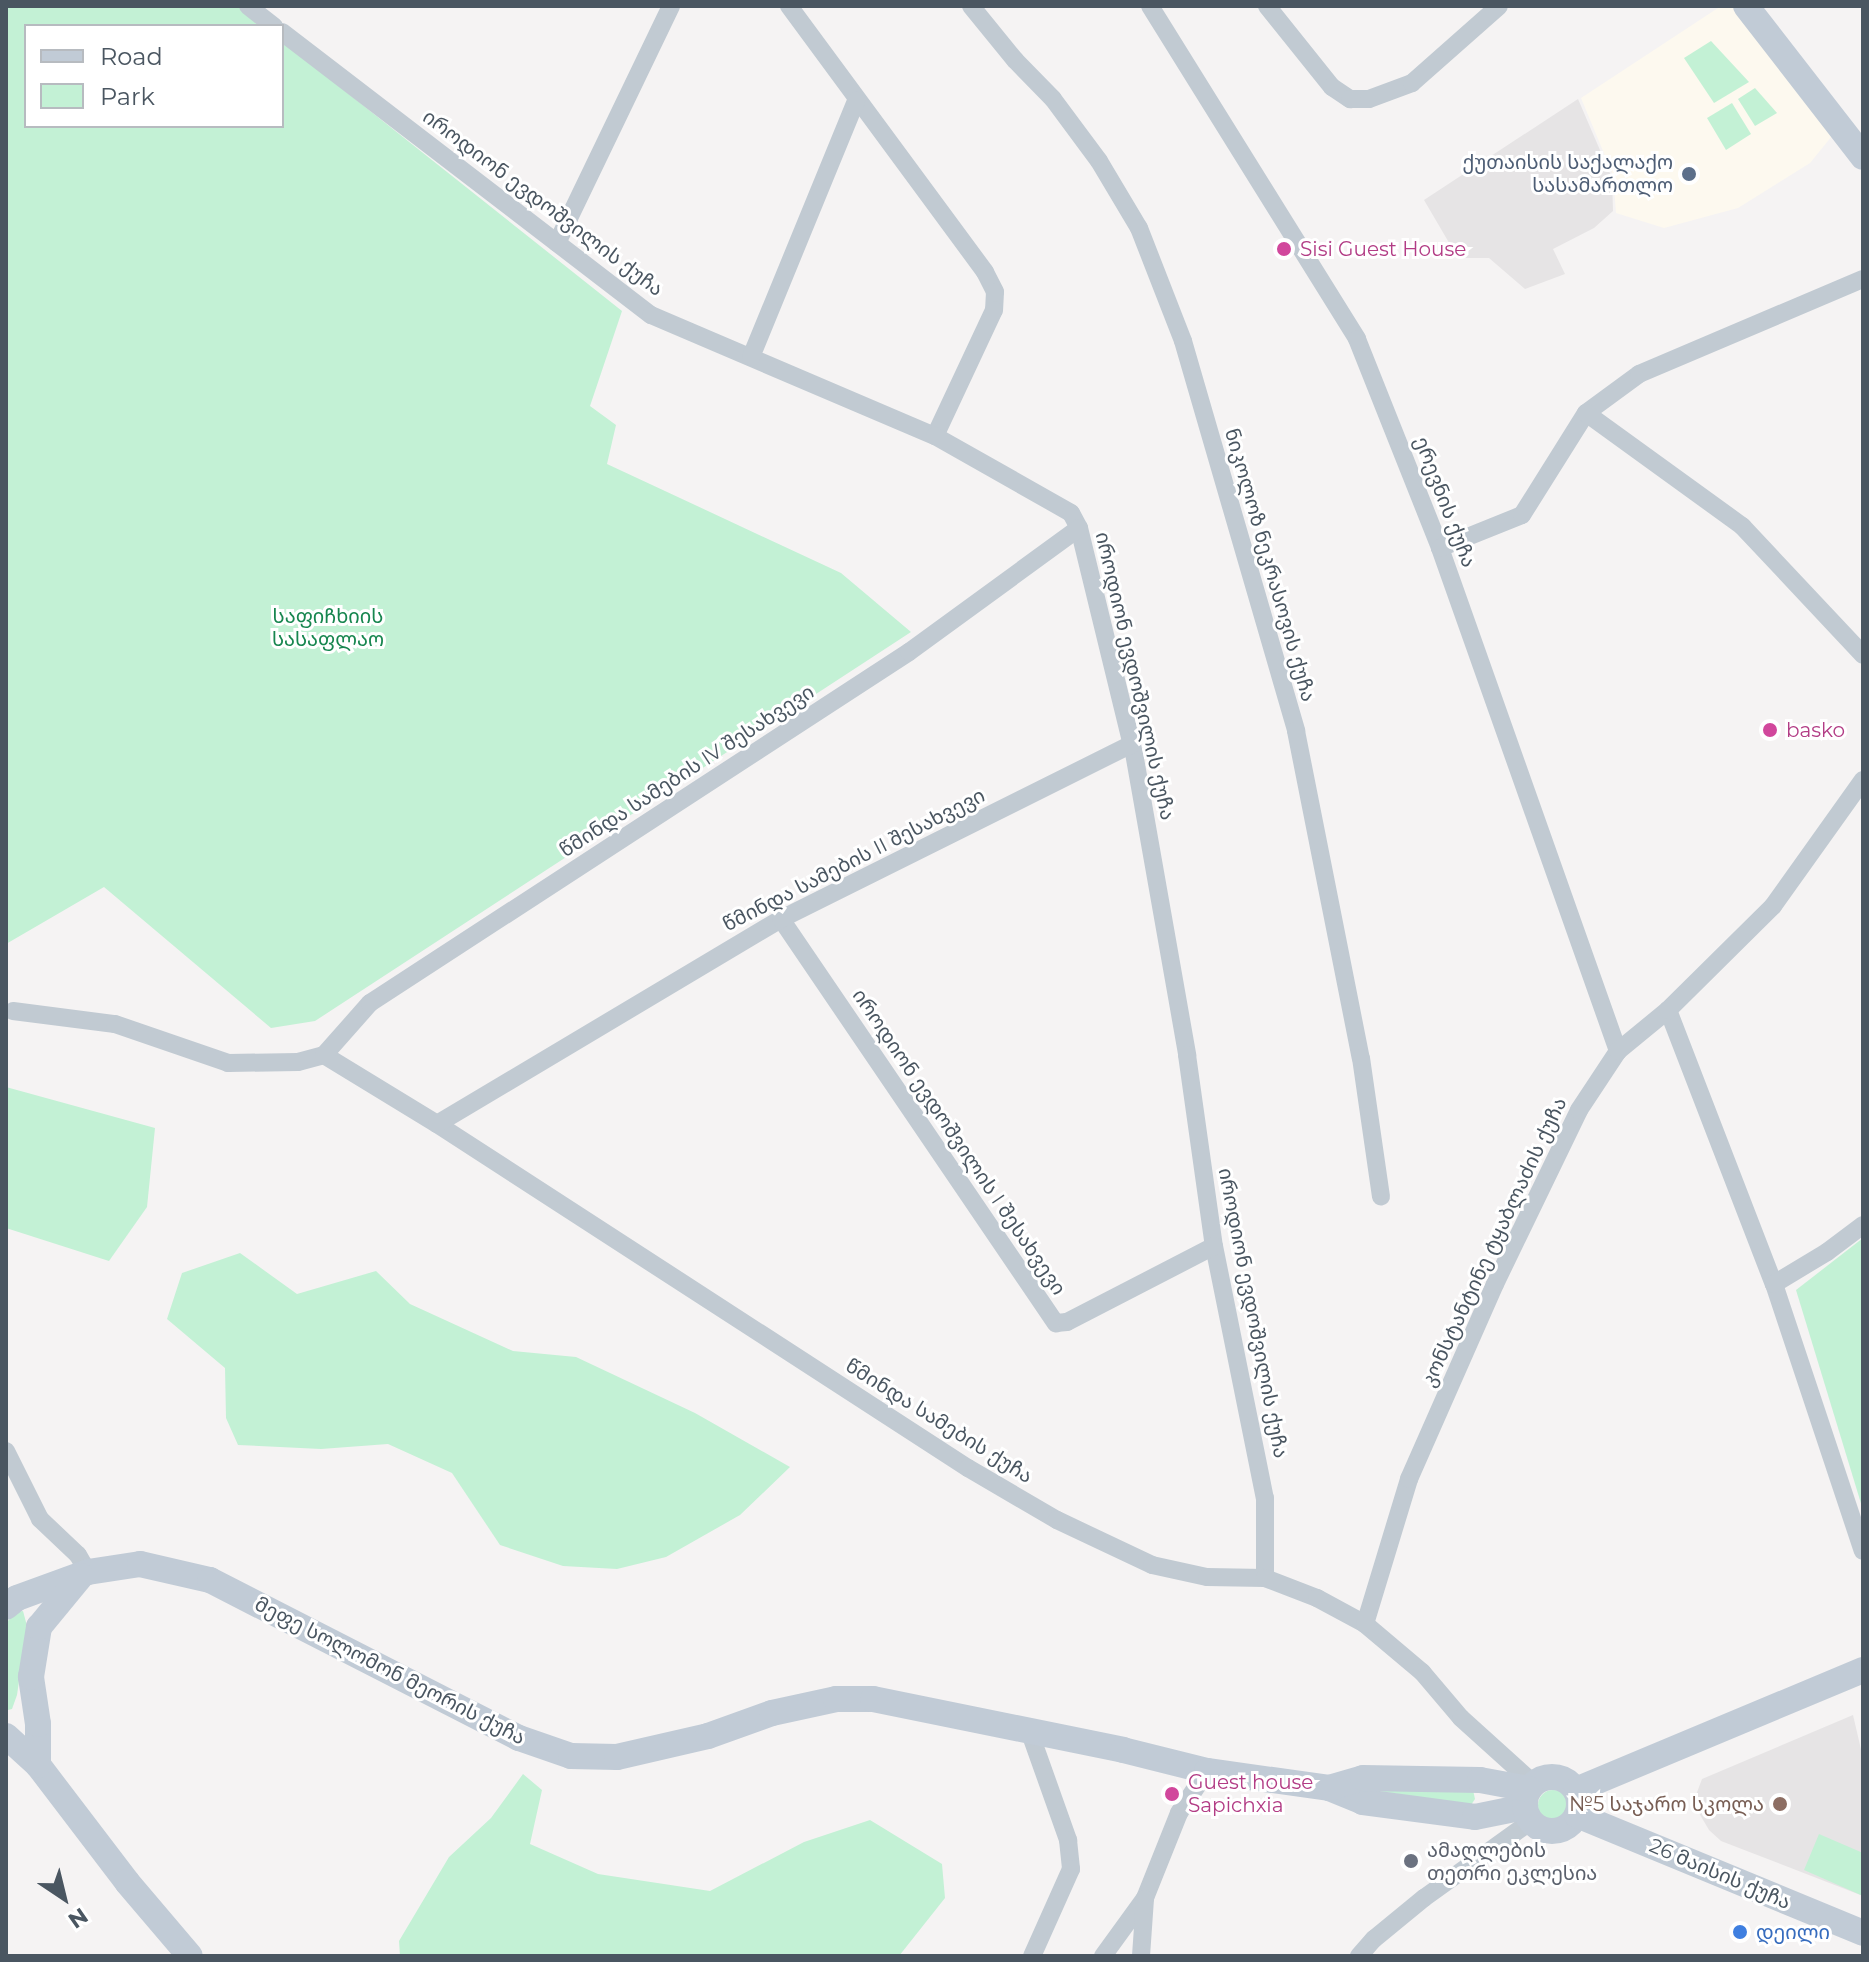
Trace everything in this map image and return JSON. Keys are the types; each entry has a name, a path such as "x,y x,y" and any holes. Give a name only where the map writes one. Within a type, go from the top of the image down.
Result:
{"main road":[{"path":"1746,6 1863,157"},
{"name":"მეფე სოლომონ მეორის ქუჩა","path":"6,1607 17,1598 85,1574 140,1564 210,1580 519,1738 571,1756 617,1757 708,1736 772,1713 836,1699 873,1699 1123,1750 1207,1771 1329,1788"},
{"path":"38,1765 38,1724 31,1677 39,1627 85,1574"},
{"path":"1576,1802 1863,1670"},
{"path":"6,1736 38,1765 127,1882 190,1956"},
{"path":"1329,1788 1363,1802 1475,1817 1529,1800 1551,1776 1570,1782 1576,1802 1570,1824 1554,1831 1537,1827 1529,1800"},
{"path":"1329,1788 1363,1778 1480,1780 1529,1800"},
{"name":"26 მაისის ქუჩა","path":"1576,1802 1863,1933"}],"street":[{"path":"248,6 271,24"},
{"path":"789,6 856,101 985,272 995,292 994,310 935,436"},
{"name":"ნიკოლოზ ნეკრასოვის ქუჩა","path":"971,6 1053,99 1099,161 1139,228 1183,341 1296,731 1361,1058 1381,1197"},
{"name":"ერევნის ქუჩა","path":"1150,6 1357,339 1440,548 1618,1051"},
{"path":"1267,6 1332,87 1350,99 1369,99 1412,83 1499,6"},
{"path":"557,243 664,9"},
{"name":"იროდიონ ევდოშვილის ქუჩა","path":"284,34 651,315 935,436 1061,504 1071,513 1079,528 1132,744 1187,1055 1214,1246 1265,1498 1265,1578"},
{"path":"751,357 856,101"},
{"path":"1440,548 1522,515 1586,413 1639,374 1863,279"},
{"path":"1586,413 1742,526 1863,655"},
{"name":"წმინდა სამების IV შესახვევი","path":"324,1055 370,1003 909,652 1079,528"},
{"name":"წმინდა სამების II შესახვევი","path":"437,1124 781,919 1132,744"},
{"name":"კონსტანტინე ტყაბლაძის ქუჩა","path":"1365,1624 1409,1479 1495,1284 1579,1110 1618,1051 1668,1010 1773,906 1863,780"},
{"name":"იროდიონ ევდოშვილის I შესახვევი","path":"781,919 1056,1323 1067,1322 1214,1246"},
{"path":"1668,1010 1774,1284 1863,1551"},
{"path":"13,1011 115,1024 228,1063 298,1062 324,1055"},
{"name":"წმინდა სამების ქუჩა","path":"324,1055 437,1124 968,1468 1057,1520 1152,1565 1207,1577 1265,1578 1317,1598 1365,1624 1422,1672 1529,1800"},
{"path":"1774,1284 1863,1225"},
{"path":"6,1451 40,1519 78,1555 85,1574"},
{"path":"1030,1733 1068,1840 1071,1869 1032,1956"},
{"path":"1103,1956 1145,1898 1179,1813 1207,1771"},
{"path":"1359,1956 1529,1800"},
{"path":"1141,1956 1145,1898"}],"shaded area":[{"path":"1721,6 1734,6 1832,136 1810,163 1738,208 1664,228 1616,213 1613,175 1581,98"},
{"path":"1578,99 1612,178 1613,211 1594,228 1553,249 1565,274 1525,289 1489,258 1458,258 1424,200"},
{"name":"№5 საჯარო სკოლა","path":"1853,1715 1863,1758 1863,1896 1721,1841 1709,1830 1699,1813 1696,1795 1702,1779"}],"green space":[{"name":"საფიჩხიის სასაფლაო","path":"6,6 237,6 260,24 24,24 24,128 284,128 284,43 622,311 590,406 616,425 607,464 841,573 911,632 315,1021 271,1028 104,887 6,944"},
{"path":"1711,41 1749,82 1714,103 1684,58"},
{"path":"1755,88 1777,113 1755,126 1738,99"},
{"path":"1732,103 1751,134 1726,150 1707,118"},
{"path":"6,1087 155,1128 147,1207 109,1261 6,1228"},
{"path":"1863,1238 1863,1510 1796,1290"},
{"path":"240,1253 297,1294 376,1271 410,1304 513,1351 576,1357 695,1413 790,1467 740,1515 666,1557 617,1569 563,1566 500,1545 452,1473 388,1444 321,1449 238,1445 226,1418 225,1368 167,1319 182,1273"},
{"path":"23,1611 27,1626 17,1695 12,1709 8,1710 6,1623 16,1612"},
{"path":"523,1774 542,1790 530,1844 598,1874 710,1891 804,1842 870,1820 942,1864 945,1898 899,1956 400,1956 399,1941 449,1857 491,1818"},
{"path":"1364,1789 1473,1790 1475,1799 1471,1805"},
{"path":"1553,1790 1563,1795 1568,1805 1563,1815 1553,1820 1543,1815 1538,1805 1543,1795"},
{"path":"1819,1834 1863,1853 1863,1896 1804,1870"}],"place":[{"name":"ქუთაისის საქალაქო სასამართლო","path":"1689,174"},
{"name":"Sisi Guest House","path":"1284,249"},
{"name":"basko","path":"1770,730"},
{"name":"Guest house Sapichxia","path":"1172,1794"},
{"name":"№5 საჯარო სკოლა","path":"1780,1804"},
{"name":"ამაღლების თეთრი ეკლესია","path":"1411,1861"},
{"name":"დეილი","path":"1740,1932"}]}
